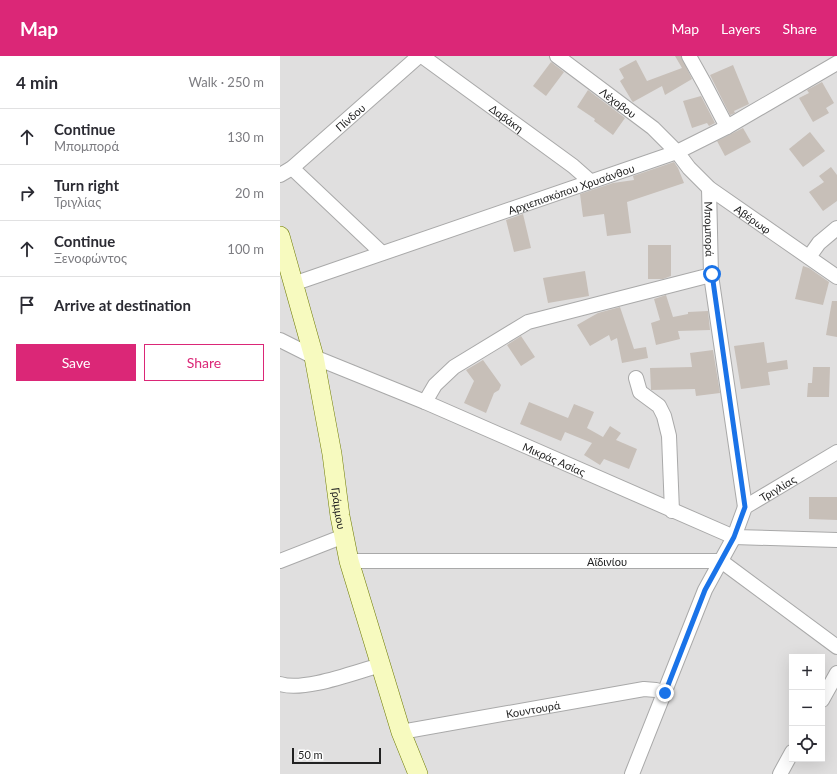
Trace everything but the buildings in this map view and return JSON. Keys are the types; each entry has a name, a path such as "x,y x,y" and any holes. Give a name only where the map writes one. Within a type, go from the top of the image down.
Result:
{"street":[{"name":"Πίνδου","path":"280,175 292,168 419,56"},
{"name":"Δαβάκη","path":"422,56 572,166 590,181"},
{"name":"Λέχοβου","path":"557,56 653,128 677,152"},
{"path":"689,56 727,127"},
{"name":"Αρχιεπισκόπου Χρυσάνθου","path":"293,284 677,152 727,127 837,63"},
{"name":"Αβέρωφ","path":"677,152 689,168 709,188 837,277"},
{"path":"292,168 382,253"},
{"name":"Μπομπορά","path":"709,188 712,274 745,507"},
{"path":"809,257 819,243 837,228"},
{"name":"Γράμμου","path":"280,236 314,358 332,454 340,516 349,561 401,732 418,774"},
{"path":"425,402 435,385 454,367 528,322 712,274"},
{"name":"Μικράς Ασίας","path":"280,340 314,358 425,402 734,537 837,540"},
{"path":"636,378 640,392 659,406 664,416 669,436 672,511"},
{"name":"Τριγλίας","path":"745,507 837,452"},
{"path":"632,774 705,590 734,537 745,507"},
{"path":"280,561 344,536"},
{"name":"Αϊδινίου","path":"349,561 721,561"},
{"path":"721,561 837,646"},
{"path":"280,684 293,686 313,684 381,665"},
{"path":"825,695 837,673"},
{"name":"Κουντουρά","path":"401,732 644,688 665,693"},
{"path":"780,774 789,758"}],"shaded area":[{"path":"280,56 837,56 837,774 280,774"}],"route":[{"path":"665,693 705,590 734,537 745,507 712,274"}]}
